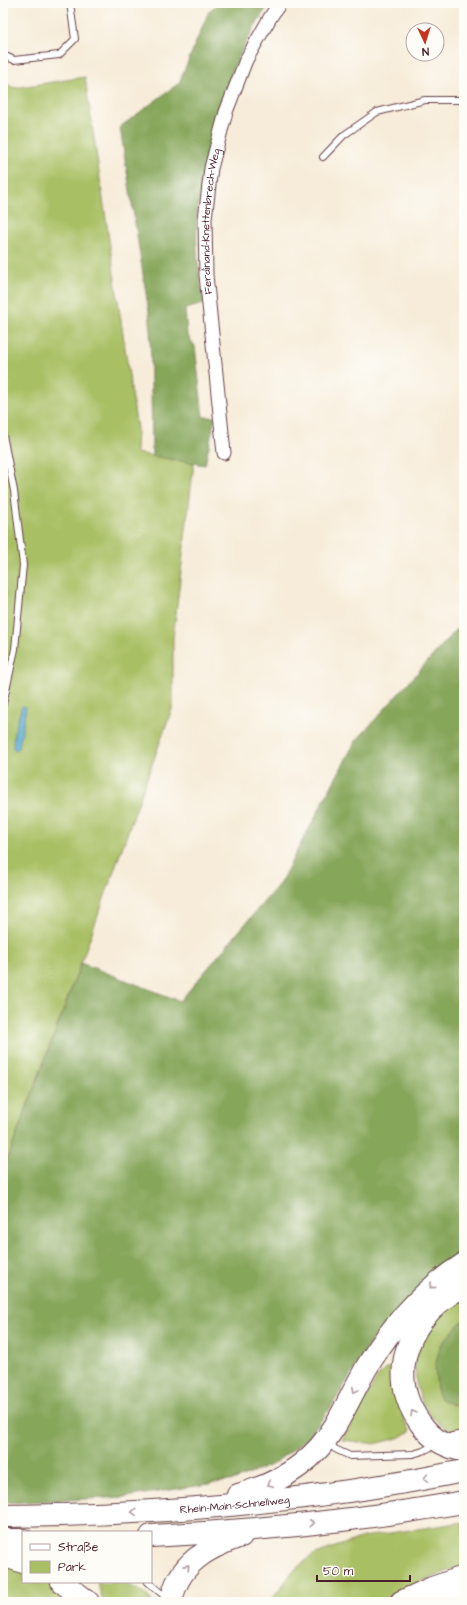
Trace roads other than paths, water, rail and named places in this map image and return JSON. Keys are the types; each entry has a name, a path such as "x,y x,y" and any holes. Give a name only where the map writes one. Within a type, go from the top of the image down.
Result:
{"highway":[{"path":"172,1510 218,1500 266,1486 292,1472 315,1453 326,1440 343,1412 368,1364 403,1316 433,1285 464,1264"},
{"path":"464,1286 436,1305 420,1322 409,1343 404,1368 404,1389 410,1408 423,1426 439,1442 446,1446 464,1450"},
{"name":"Rhein-Main-Schnellweg","path":"3,1516 72,1515 172,1510 262,1502 405,1482 464,1471"},
{"path":"152,1536 273,1527 373,1516 464,1502"},
{"path":"171,1602 175,1586 183,1572 198,1556 239,1537 273,1527"},
{"path":"3,1540 22,1540"},
{"path":"3,1555 22,1562"},
{"path":"401,1602 432,1588 464,1577"},
{"path":"440,1602 464,1594"}],"street":[{"name":"Ferdinand-Knettenbrech-Weg","path":"224,453 206,275 206,204 211,168 226,112 246,60 280,3"}],"lane":[{"path":"3,55 14,60 59,55 75,40 70,3"},
{"path":"323,157 344,135 378,112 425,100 464,100"},
{"path":"3,435 14,491 23,565 15,649 3,704"},
{"path":"326,1440 335,1449 350,1456 413,1454 423,1451 452,1436 464,1434"},
{"path":"149,1583 171,1602"}],"water":[{"path":"22,706 26,707 19,748 16,750 13,748 14,733"}]}
